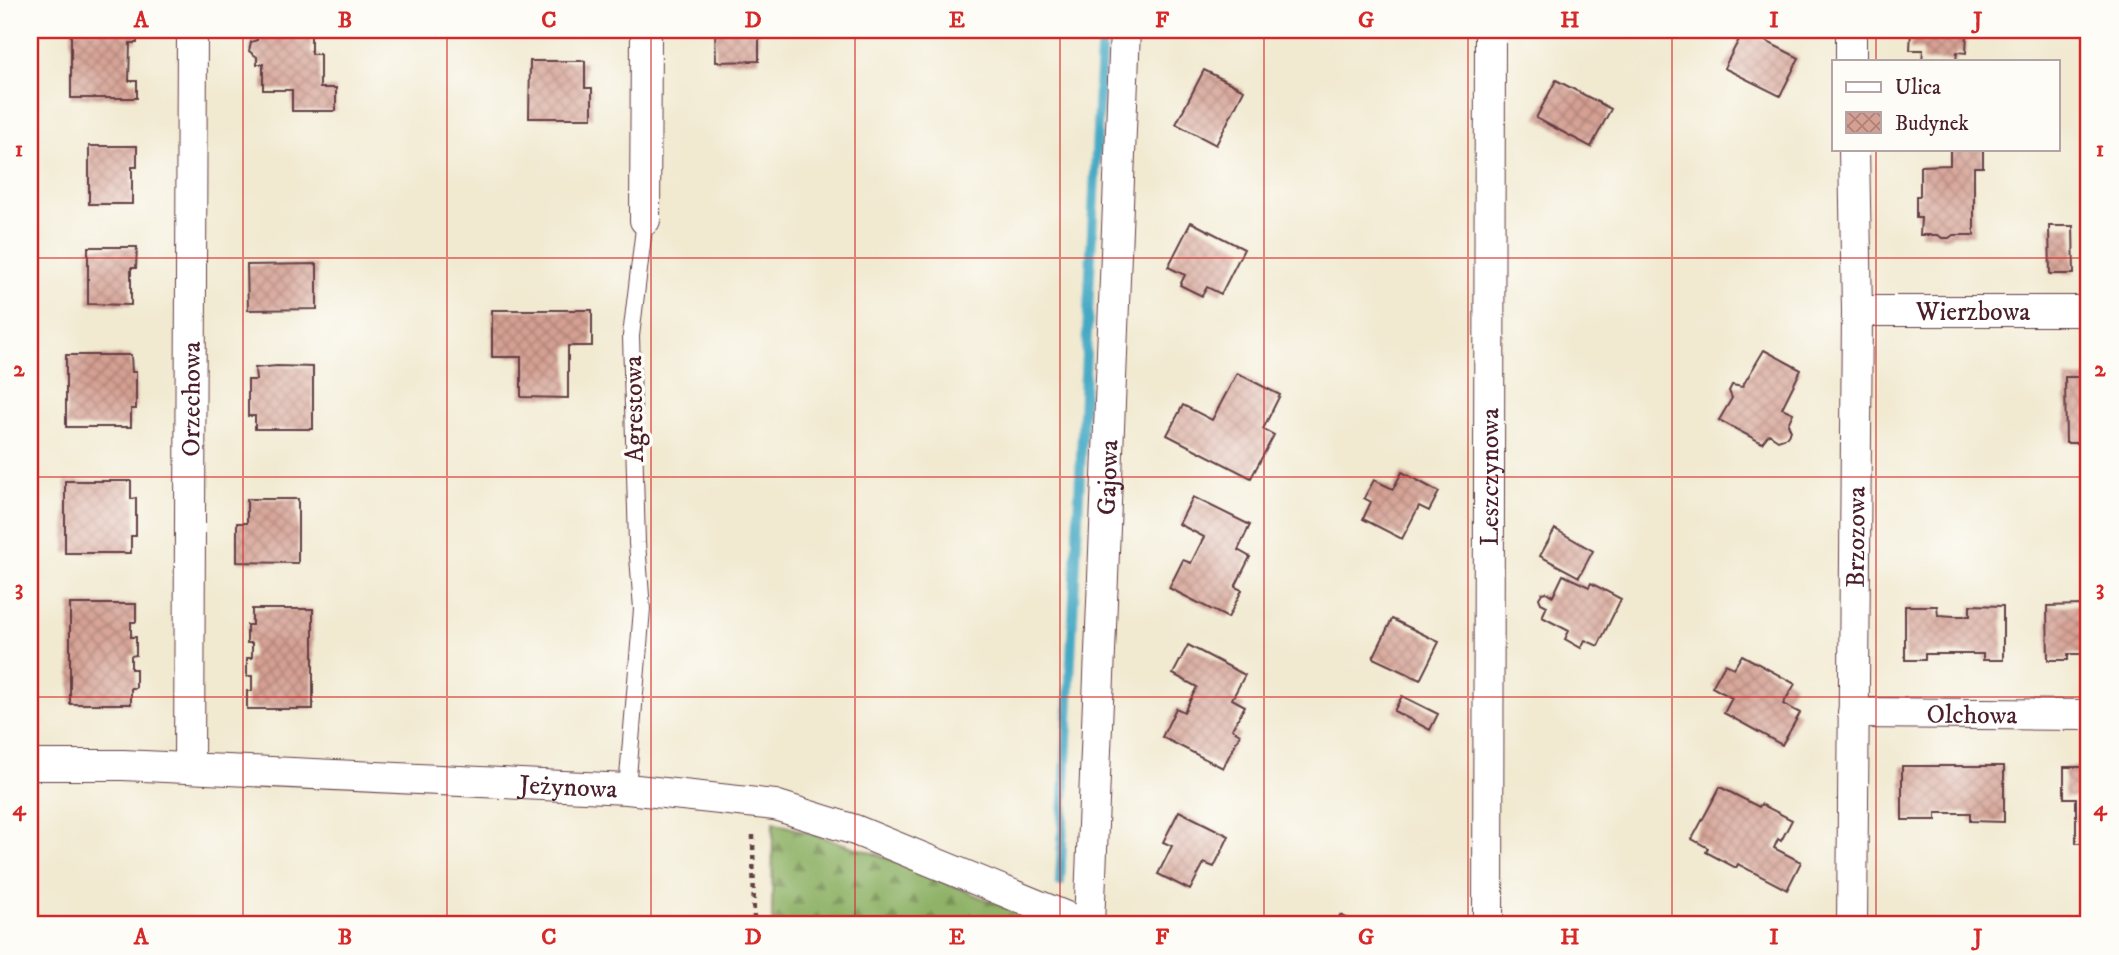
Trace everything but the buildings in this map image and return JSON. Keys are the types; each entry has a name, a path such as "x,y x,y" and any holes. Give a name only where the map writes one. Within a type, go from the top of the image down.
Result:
{"street":[{"name":"Orzechowa","path":"189,768 192,30"},
{"name":"Agrestowa","path":"645,220 646,30"},
{"name":"Gajowa","path":"1087,925 1125,30"},
{"name":"Leszczynowa","path":"1488,925 1490,30"},
{"path":"1851,30 1851,60"},
{"name":"Brzozowa","path":"1852,925 1857,311 1854,150"},
{"name":"Wierzbowa","path":"1857,311 2089,311"},
{"name":"Olchowa","path":"1853,713 2089,715"},
{"name":"Jeżynowa","path":"30,765 123,765 627,789 775,805 855,830 1087,925"}],"lane":[{"name":"Agrestowa","path":"627,789 642,609 637,543 631,336 645,220"}],"path":[{"path":"752,803 754,925"}],"green space":[{"path":"773,822 882,856 1047,925 772,925"}],"waterway":[{"path":"1060,882 1102,30"}]}
